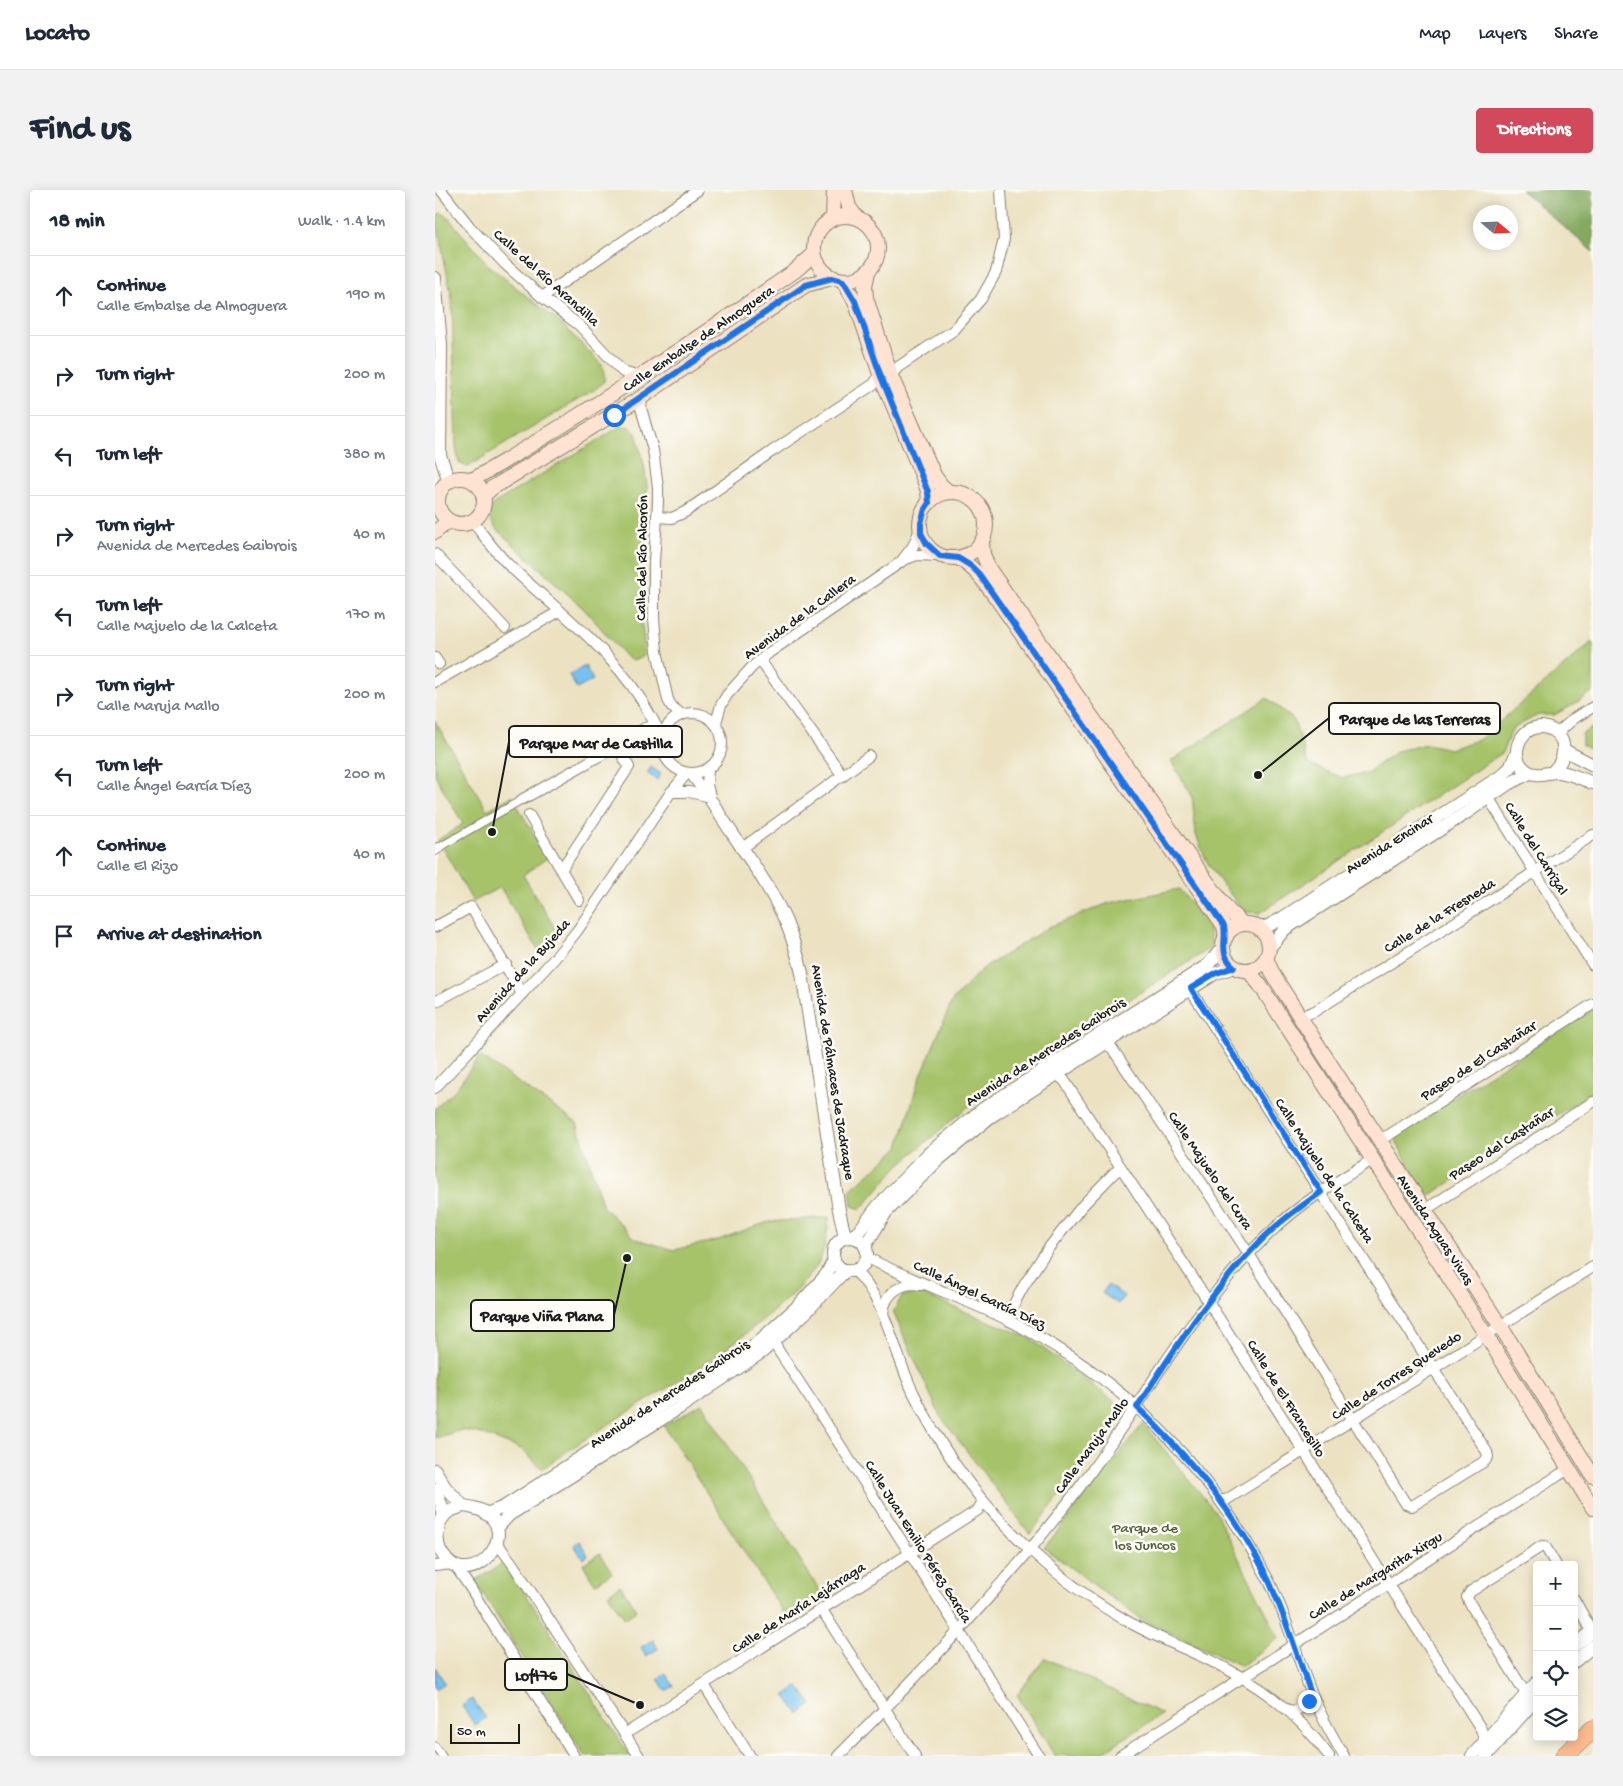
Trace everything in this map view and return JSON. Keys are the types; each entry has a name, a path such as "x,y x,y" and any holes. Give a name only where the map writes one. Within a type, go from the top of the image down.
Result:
{"highway":[{"path":"1564,1756 1593,1729"}],"main road":[{"path":"833,218 834,190"},
{"path":"845,190 849,206 856,217"},
{"path":"841,216 856,217 863,220 872,229 878,241 878,253 874,265 861,277 852,280 838,279 824,272 817,264 813,245 819,229 833,218 841,216"},
{"name":"Calle Embalse de Almoguera","path":"472,480 545,437 639,377 795,271 814,254"},
{"path":"868,272 865,298 885,375 933,474 949,492"},
{"path":"838,279 855,301 924,480 929,503"},
{"name":"Calle Embalse de Almoguera","path":"483,496 492,488 642,397 806,285 838,279"},
{"path":"456,478 472,480 480,488 483,496 483,505 479,515 472,521 463,524 449,521 442,514 436,501 441,491 449,481 456,478"},
{"path":"958,558 973,552 982,542 985,534 986,520 981,507 970,496 949,492 929,503 922,516 921,527 927,544 940,556 958,558 971,566 979,574 1055,675 1192,871 1224,926 1224,954 1228,961 1241,968 1255,969 1268,953 1265,933 1254,925 1243,924 1230,931 1225,942"},
{"path":"435,532 449,521"},
{"path":"982,542 983,554 989,569 1055,675"},
{"path":"1192,871 1243,924"},
{"name":"Avenida Aguas Vivas","path":"1268,953 1274,976 1501,1326 1593,1476"},
{"name":"Avenida Aguas Vivas","path":"1241,968 1260,985 1486,1335 1593,1508"}],"street":[{"name":"Calle del Río Arandilla","path":"441,190 491,250 542,297 579,325 623,372 639,377"},
{"path":"542,297 698,190"},
{"path":"657,518 672,518 685,512 953,330 981,298 996,272 1004,239 1001,190"},
{"path":"435,281 441,344 438,383 441,455 449,481"},
{"name":"Calle del Río Alcorón","path":"642,397 641,408 653,450 658,502 653,588 657,651 668,700 672,707 682,715"},
{"path":"472,521 513,570 560,610 608,657 633,688 651,715 655,726 663,738"},
{"name":"Avenida de la Callera","path":"903,560 913,546 921,527"},
{"path":"435,554 505,628"},
{"name":"Avenida de la Callera","path":"716,723 721,705 735,686 760,660 903,560 917,555 940,556"},
{"path":"435,682 560,610"},
{"path":"760,660 843,776"},
{"name":"Avenida de la Callera","path":"703,715 721,705"},
{"path":"1557,734 1575,717 1593,706"},
{"path":"651,715 661,723 667,724 682,715 693,713 710,718 716,723 719,729 722,750 719,758 708,769 689,774"},
{"path":"667,724 663,738 664,754 674,767 689,774 709,799"},
{"path":"437,849 645,728 655,726"},
{"path":"1544,727 1557,734 1564,750 1563,759 1559,766 1552,772 1537,775 1523,768 1516,754 1519,740 1529,730 1544,727"},
{"path":"561,870 629,766 617,746"},
{"path":"1564,750 1593,765"},
{"name":"Avenida Encinar","path":"1259,928 1279,920 1501,776 1509,768 1516,754"},
{"path":"741,849 869,756"},
{"name":"Avenida de la Bujeda","path":"670,794 675,774 674,767"},
{"path":"708,769 709,799"},
{"path":"1552,772 1574,776 1593,784"},
{"name":"Avenida Encinar","path":"1268,953 1285,929 1488,797 1530,773"},
{"name":"Avenida de la Bujeda","path":"436,1085 555,958 577,931 670,794 689,774"},
{"path":"670,794 689,792 709,799"},
{"name":"Calle del Carrizal","path":"1488,797 1593,964"},
{"name":"Avenida de Pálmaces de Jadraque","path":"709,799 760,876 786,922 798,956 808,1008 840,1215 846,1238"},
{"path":"529,814 579,900"},
{"name":"Calle de la Fresneda","path":"1299,1016 1315,1011 1593,835"},
{"path":"435,927 471,907 522,994"},
{"name":"Avenida de Mercedes Gaibrois","path":"846,1238 859,1230 878,1206 928,1154 983,1108 1208,965 1225,942"},
{"path":"435,1002 506,964"},
{"name":"Avenida de Mercedes Gaibrois","path":"866,1252 886,1212 937,1160 990,1117 1214,974 1241,968"},
{"name":"Calle Majuelo de la Calceta","path":"1191,988 1434,1368 1487,1452 1488,1457 1485,1461 1412,1506 1409,1506 1352,1421"},
{"name":"Paseo de El Castañar","path":"1379,1139 1389,1135 1593,1004"},
{"name":"Calle Majuelo del Cura","path":"1104,1043 1112,1048 1249,1254 1352,1421"},
{"name":"Calle de El Francesillo","path":"1056,1074 1064,1080 1208,1301 1481,1729 1485,1742"},
{"name":"Paseo del Castañar","path":"1425,1210 1593,1102"},
{"name":"Calle Maruja Mallo","path":"838,1756 959,1632 1030,1550 1092,1472 1188,1328 1208,1301 1249,1254 1294,1212 1321,1192 1372,1160"},
{"path":"1006,1319 1023,1287 1061,1232 1103,1183 1118,1170 1122,1170"},
{"path":"846,1238 859,1240 866,1252 861,1267 851,1270 842,1269 834,1260 833,1252 846,1238"},
{"name":"Calle Ángel García Díez","path":"866,1252 929,1287 1006,1319 1057,1347 1099,1376 1137,1407 1169,1437 1220,1500 1238,1527 1269,1582 1294,1644 1311,1694 1344,1756"},
{"name":"Avenida de Mercedes Gaibrois","path":"486,1514 504,1507 756,1344 798,1306 825,1275 834,1260"},
{"name":"Calle de Torres Quevedo","path":"1220,1500 1226,1500 1303,1452 1593,1267"},
{"path":"851,1270 868,1284 883,1316 913,1392 949,1454 983,1501 1030,1550 1057,1574 1127,1621 1242,1677 1287,1709 1313,1734 1329,1756"},
{"name":"Avenida de Mercedes Gaibrois","path":"497,1528 509,1515 679,1408 762,1352 805,1313 841,1275 851,1270"},
{"path":"883,1316 884,1304 897,1288 911,1283 929,1287"},
{"name":"Calle Juan Emilio Pérez García","path":"775,1342 778,1350 1039,1756"},
{"path":"435,1470 445,1487 463,1506 479,1510 491,1518 497,1528 498,1535 494,1551 483,1562 471,1568 435,1566"},
{"name":"Calle de Margarita Xirgu","path":"1120,1756 1559,1475 1564,1472 1572,1472"},
{"path":"435,1490 444,1516"},
{"name":"Calle de María Lejárraga","path":"625,1734 978,1510 983,1501"},
{"path":"463,1506 448,1512 444,1516 438,1530 437,1555 454,1566 471,1589 574,1756"},
{"path":"497,1543 639,1756"},
{"path":"1531,1696 1467,1597 1470,1592 1542,1546 1545,1546 1554,1561"},
{"path":"1578,1606 1593,1630 1578,1643"},
{"path":"822,1610 915,1756"},
{"path":"1578,1659 1593,1646"},
{"path":"705,1685 750,1756"},
{"path":"1287,1709 1295,1711 1304,1707 1309,1701 1311,1694"},
{"path":"1472,1756 1531,1696"},
{"path":"1486,1756 1531,1696"},
{"path":"435,1746 442,1756"}],"green space":[{"path":"1521,190 1593,190 1593,252"},
{"path":"440,213 446,215 489,266 561,323 602,365 605,378 603,383 594,390 467,467 459,463 456,448 452,299 436,218"},
{"path":"621,426 630,427 636,433 647,485 646,522 642,553 642,626 645,651 643,657 633,661 627,658 584,609 496,529 488,516 493,504"},
{"path":"1593,641 1593,691 1554,715 1538,715 1512,729 1502,753 1260,913 1245,912 1207,862 1196,835 1192,796 1171,761 1267,698 1294,720 1308,764 1343,778 1368,772 1397,751 1427,744 1450,749 1480,739"},
{"path":"435,721 487,810 512,796 547,858 523,875 558,933 540,953 500,887 473,902 438,840 463,824 435,775"},
{"path":"1593,727 1593,750 1582,745 1582,734"},
{"path":"1179,889 1208,924 1212,947 1078,1032 965,1109 899,1165 861,1209 852,1206 850,1190 899,1147 917,1085 952,1001 982,969 1049,927 1109,903"},
{"path":"1593,1009 1593,1092 1427,1197 1393,1136"},
{"path":"480,1056 577,1123 603,1207 636,1239 674,1250 718,1240 768,1222 829,1217 825,1243 819,1262 805,1281 779,1307 711,1359 542,1469 521,1449 482,1434 462,1430 435,1438 435,1109 455,1090"},
{"path":"919,1293 1028,1337 1126,1410 1030,1534 940,1416 893,1312 902,1296"},
{"path":"702,1404 823,1596 786,1617 664,1426"},
{"name":"Parque de los Juncos","path":"1143,1424 1215,1511 1279,1638 1241,1666 1139,1618 1044,1548"},
{"path":"600,1553 612,1573 595,1584 583,1564"},
{"path":"505,1562 630,1756 585,1756 475,1581"},
{"path":"620,1585 637,1610 625,1619 608,1594"},
{"path":"1045,1658 1162,1714 1097,1756 1055,1756 1017,1695"}],"water":[{"path":"585,666 593,680 577,689 569,675"},
{"path":"651,767 661,774 657,780 647,773"},
{"path":"1108,1285 1124,1296 1118,1304 1102,1293"},
{"path":"579,1541 588,1555 583,1559 574,1545"},
{"path":"653,1640 658,1649 646,1656 641,1647"},
{"path":"435,1667 445,1683 436,1689 435,1688"},
{"path":"665,1673 674,1686 666,1691 658,1679"},
{"path":"798,1686 812,1705 799,1714 785,1695"},
{"path":"472,1699 486,1718 475,1725 462,1706"}],"place":[{"name":"Parque de las Terreras","path":"1258,775"},
{"name":"Parque Mar de Castilla","path":"492,832"},
{"name":"Parque Viña Plana","path":"627,1258"},
{"name":"Loft76","path":"640,1705"}],"route":[{"path":"614,415 806,285 832,278 843,281 855,301 880,374 928,492 929,503 922,516 921,523 921,533 927,544 940,556 958,558 971,566 979,574 1224,926 1226,937 1223,947 1224,954 1234,967 1214,974 1191,988 1321,1192 1273,1229 1208,1301 1188,1328 1137,1407 1169,1437 1201,1474 1249,1545 1269,1582 1287,1623 1311,1694 1309,1701"}]}
